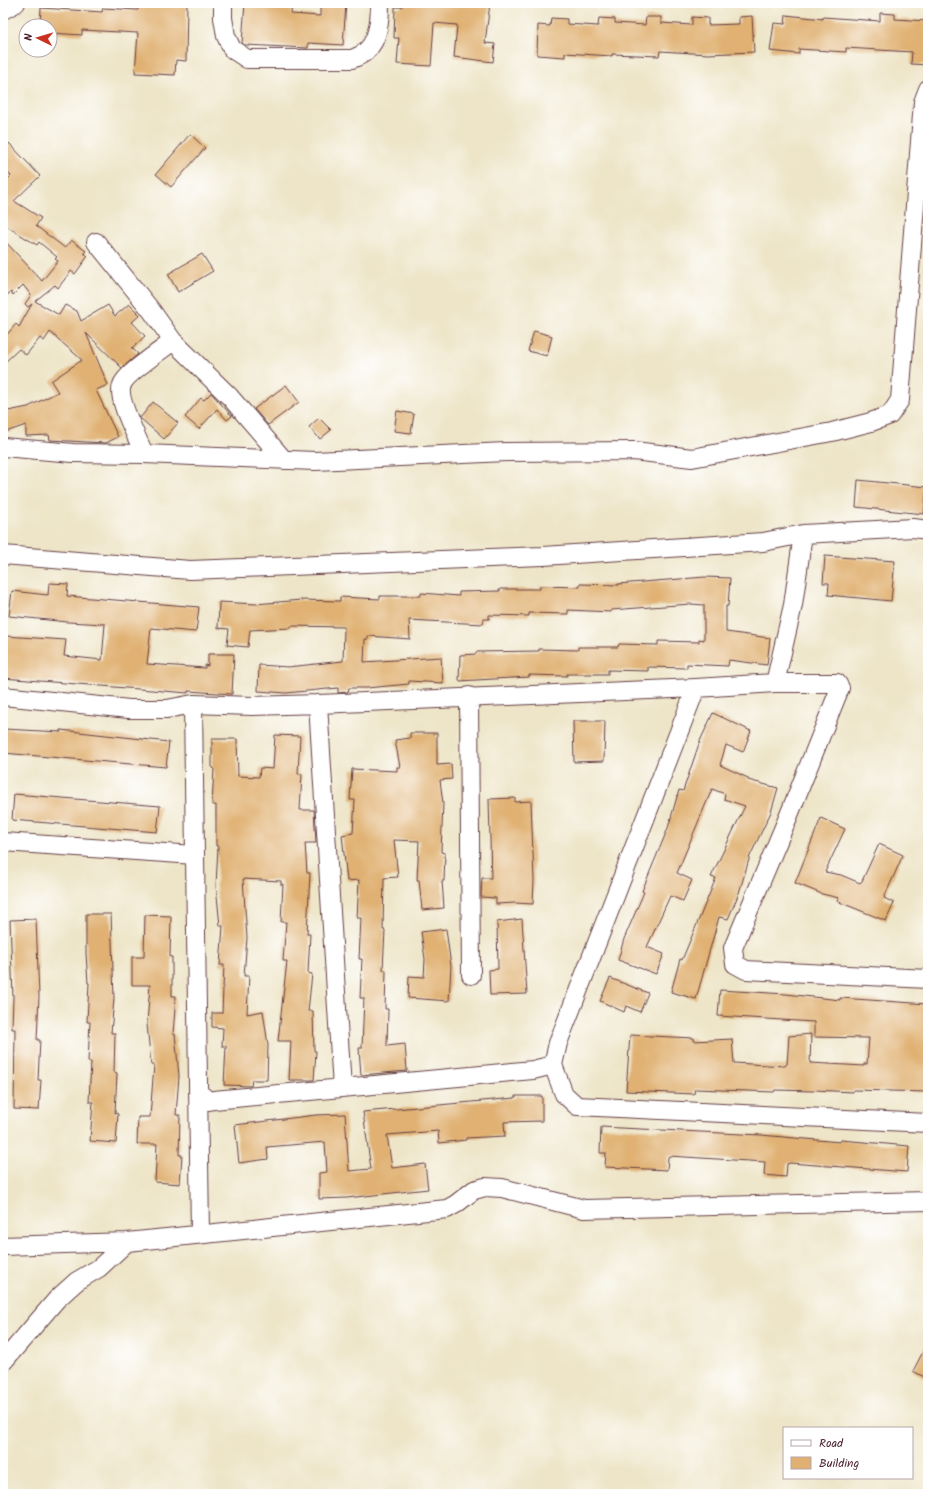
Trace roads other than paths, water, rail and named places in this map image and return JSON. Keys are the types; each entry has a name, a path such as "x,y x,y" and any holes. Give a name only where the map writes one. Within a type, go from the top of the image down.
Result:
{"street":[{"path":"3,10 16,3"},
{"path":"223,3 223,18 226,36 232,49 247,60 352,59 366,51 375,38 380,21 380,3"},
{"path":"3,447 73,453 144,454 315,461 506,452 634,451 692,458 832,432 871,422 890,414 900,400 923,102 928,89"},
{"path":"96,242 151,310 173,341 230,397 284,460"},
{"path":"144,454 120,396 122,384 128,376 173,341"},
{"path":"3,555 190,570 550,555 763,542 803,534 913,528 928,530"},
{"path":"775,683 793,605 803,534"},
{"path":"3,696 129,709 167,709 193,704 252,706 318,704 469,696 696,688 775,683 837,683 840,688 789,816 733,948 735,964 746,970 928,979"},
{"path":"696,688 558,1043 553,1064 564,1094 577,1106 928,1123"},
{"path":"469,696 471,975"},
{"path":"193,704 200,1234"},
{"path":"318,704 342,1088"},
{"path":"3,842 195,856"},
{"path":"199,1094 209,1101 533,1070 553,1064"},
{"path":"3,1246 127,1242 447,1209 474,1190 485,1187 502,1188 584,1209 928,1201"},
{"path":"3,1362 58,1300 77,1281 99,1268 127,1242"}]}
